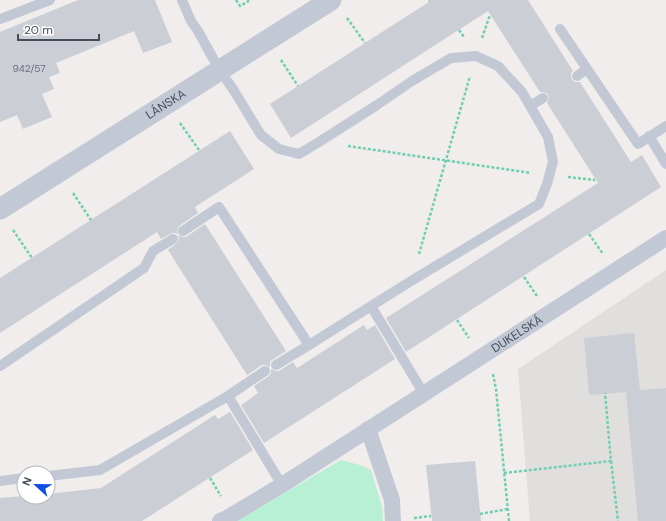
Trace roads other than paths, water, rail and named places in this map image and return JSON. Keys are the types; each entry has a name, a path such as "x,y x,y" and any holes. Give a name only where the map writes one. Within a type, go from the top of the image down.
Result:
{"street":[{"name":"LÁNSKA","path":"0,209 331,0"},
{"name":"DUKELSKÁ","path":"220,521 282,485 666,238"},
{"path":"368,429 392,500 394,521"}],"lane":[{"path":"0,19 50,0"},
{"path":"182,0 220,71 233,89 261,135 279,149 299,154 412,81 451,58 476,56 498,66 522,92 548,137 553,162 550,176 539,204 276,365"},
{"path":"560,29 638,144 666,126"},
{"path":"577,76 587,69"},
{"path":"530,106 543,98"},
{"path":"649,136 666,164"},
{"path":"184,231 219,207 309,345"},
{"path":"0,366 144,268 153,251 173,239"},
{"path":"371,306 424,394"},
{"path":"56,475 100,470 228,396 265,371"},
{"path":"228,396 282,485"},
{"path":"0,481 16,479"}]}
